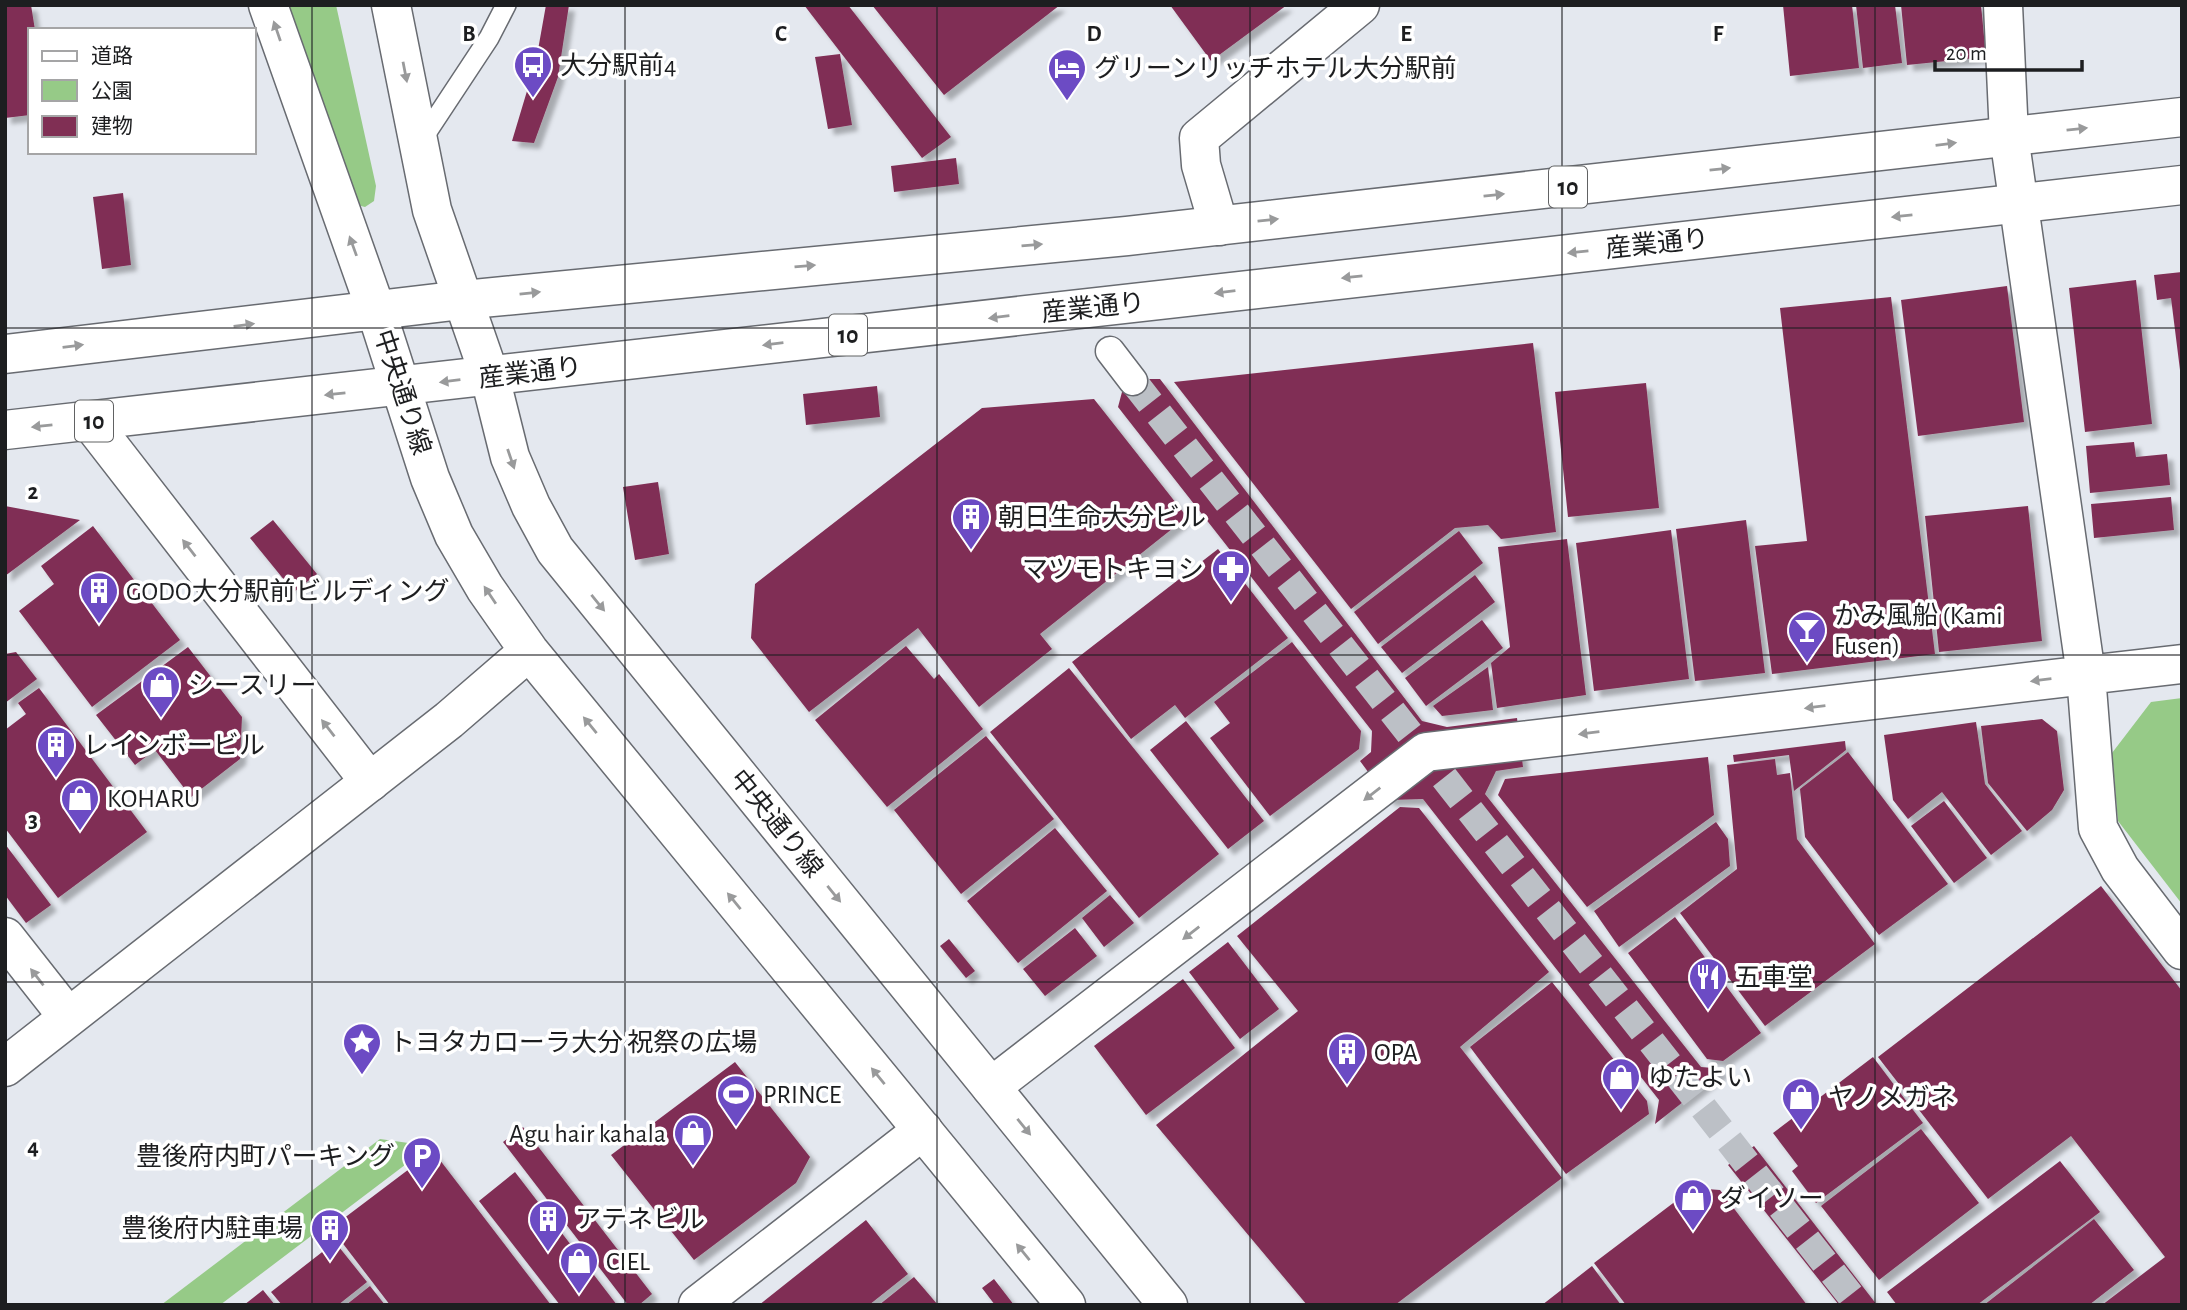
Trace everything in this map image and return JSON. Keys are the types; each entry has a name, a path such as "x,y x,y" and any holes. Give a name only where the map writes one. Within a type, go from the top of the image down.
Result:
{"main road":[{"name":"中央通り線","path":"268,5 403,387 430,478 454,535 485,588 529,651 1066,1305"},
{"name":"中央通り線","path":"391,5 432,210 490,377 510,457 531,506 555,550 1168,1305"},
{"path":"1219,226 1201,164 1199,138 1360,5"},
{"path":"2003,5 2010,136 2086,675 2098,828 2120,869 2182,950"},
{"name":"10","path":"5,354 462,300 1219,226 2182,117"},
{"name":"産業通り","path":"5,430 2182,185"},
{"path":"90,421 370,782"},
{"path":"5,1067 449,720 529,651"},
{"path":"991,1087 1426,752 2182,664"},
{"path":"5,937 68,1017"},
{"path":"698,1305 923,1130"}],"street":[{"path":"1110,351 1133,381"}],"lane":[{"path":"418,144 489,38 506,5"}],"green space":[{"path":"287,5 336,5 376,186 374,201 365,207 357,205"},
{"path":"2182,698 2182,904 2118,821 2112,753 2151,702"},
{"path":"380,1139 430,1146 220,1305 161,1305"}],"building":[{"path":"5,5 31,5 35,28 28,28 28,115 5,118"},
{"path":"546,5 569,5 558,77 534,143 512,141 536,61"},
{"path":"804,5 848,5 951,137 922,158"},
{"path":"872,5 1060,5 944,95"},
{"path":"1170,5 1287,5 1211,61"},
{"path":"1783,5 1852,5 1859,68 1790,76"},
{"path":"1856,5 1895,5 1902,63 1863,68"},
{"path":"1901,5 1981,5 1986,57 1907,65"},
{"path":"840,54 852,125 828,129 815,57"},
{"path":"956,158 959,184 894,192 891,166"},
{"path":"123,193 131,265 102,269 93,197"},
{"path":"2182,272 2180,370 2171,298 2157,300 2154,275"},
{"path":"2136,280 2152,424 2085,432 2069,288"},
{"path":"2007,286 2024,422 1918,436 1901,300"},
{"path":"1891,297 1935,654 1772,674 1755,546 1807,541 1780,308"},
{"path":"1533,343 1556,532 1501,539 1488,525 1455,528 1351,609 1174,382"},
{"path":"1141,379 1160,379 1422,721 1447,727 1517,718 1523,767 1496,771 1485,794 1701,1067 1725,1069 1655,1124 1659,1100 1423,799 1389,800 1360,761 1371,752 1372,731 1118,407 1127,385"},
{"path":"1646,383 1659,508 1568,517 1555,392"},
{"path":"877,386 880,417 806,425 803,394"},
{"name":"朝日生命大分ビル","path":"1094,399 1187,517 1040,634 1052,649 979,707 918,628 809,712 751,638 755,584 982,408"},
{"path":"2134,442 2136,457 2167,454 2170,485 2090,493 2086,446"},
{"path":"658,482 669,554 635,560 623,487"},
{"path":"2171,497 2174,530 2094,538 2091,504"},
{"path":"5,506 80,520 5,576"},
{"path":"2028,506 2042,641 1939,652 1925,516"},
{"path":"273,520 317,574 294,592 250,538"},
{"path":"1746,520 1765,673 1695,681 1676,529"},
{"name":"GODO大分駅前ビルディング","path":"93,526 180,640 92,707 19,611 54,584 41,566"},
{"path":"1671,530 1689,679 1594,691 1576,543"},
{"path":"1459,531 1483,563 1378,644 1354,612"},
{"path":"1567,539 1586,695 1497,708 1491,663 1510,647 1498,547"},
{"path":"1218,549 1288,638 1185,718 1175,705 1131,739 1072,662"},
{"path":"1475,575 1495,602 1402,673 1381,647"},
{"path":"1482,620 1503,648 1426,706 1405,678"},
{"path":"1292,642 1361,731 1359,749 1270,816 1210,738 1230,723 1214,702"},
{"path":"906,646 934,679 939,674 983,729 887,807 815,720"},
{"path":"188,647 242,717 240,759 191,797 155,750 135,765 96,715"},
{"path":"16,652 37,679 5,703 5,654"},
{"path":"1488,667 1493,710 1442,716 1433,706"},
{"path":"1069,668 1219,854 1139,918 990,732"},
{"name":"レインボービル","path":"39,688 147,832 58,898 5,828 5,730 26,714 18,703"},
{"path":"2042,719 2057,731 2064,790 2052,810 2027,831 1988,783 1981,726"},
{"path":"1186,721 1264,821 1228,849 1150,750"},
{"path":"1976,722 1985,784 2022,831 1991,855 1942,792 1908,819 1893,800 1884,735"},
{"path":"986,736 1054,819 961,894 894,810"},
{"path":"1845,741 1846,750 1794,791 1789,755 1734,762 1733,755"},
{"path":"1848,752 1948,884 1879,935 1805,837 1800,789"},
{"path":"1708,757 1714,815 1587,907 1498,795 1505,779"},
{"path":"1775,759 1777,775 1790,773 1797,839 1875,944 1765,1026 1680,913 1737,869 1727,765"},
{"path":"1944,801 1987,858 1954,883 1911,826"},
{"name":"OPA","path":"1400,807 1419,808 1549,972 1460,1047 1562,1178 1395,1305 1307,1305 1156,1125 1298,1011 1237,936"},
{"path":"1716,822 1728,839 1730,866 1619,947 1594,911"},
{"path":"1055,828 1107,891 1018,963 967,901"},
{"path":"5,844 51,905 26,923 5,895"},
{"path":"2101,886 2182,991 2182,1305 2102,1305 2165,1257 2071,1136 1988,1199 1878,1057"},
{"path":"1110,895 1134,923 1104,947 1082,918"},
{"path":"1675,917 1761,1033 1723,1061 1707,1059 1628,953"},
{"path":"1075,928 1097,956 1045,996 1023,969"},
{"path":"949,939 975,971 966,978 940,946"},
{"path":"1228,942 1279,1009 1240,1039 1189,972"},
{"path":"1183,979 1235,1048 1146,1115 1094,1046"},
{"path":"1552,982 1647,1101 1649,1114 1566,1174 1470,1047"},
{"path":"1873,1057 1923,1123 1816,1203 1792,1171 1798,1166 1773,1133"},
{"path":"735,1062 810,1157 796,1183 694,1260 611,1155"},
{"path":"523,1127 652,1294 639,1305 628,1305 503,1142"},
{"path":"1921,1129 1979,1203 1879,1280 1821,1206"},
{"path":"1754,1146 1877,1305 1839,1305 1728,1165"},
{"name":"豊後府内町パーキング","path":"433,1151 551,1305 390,1305 331,1228"},
{"path":"2060,1161 2100,1212 1977,1305 1897,1305 1887,1292"},
{"name":"アテネビル","path":"515,1172 617,1305 560,1305 479,1201"},
{"name":"ダイソー","path":"1693,1188 1720,1190 1807,1305 1626,1305 1594,1263"},
{"path":"2094,1219 2134,1270 2089,1305 1984,1305"},
{"path":"866,1220 908,1274 869,1305 759,1305"},
{"name":"豊後府内駐車場","path":"335,1242 367,1282 338,1305 282,1305 271,1292"},
{"path":"1592,1266 1621,1305 1542,1305"},
{"path":"914,1277 938,1305 879,1305"},
{"path":"994,1279 1014,1305 995,1305 982,1288"},
{"path":"370,1286 385,1305 346,1305"},
{"path":"263,1290 275,1305 244,1305"}],"tunnel":[{"path":"1133,381 1858,1305"}],"place":[{"name":"大分駅前4","path":"533,99"},
{"name":"グリーンリッチホテル大分駅前","path":"1067,102"},
{"name":"朝日生命大分ビル","path":"971,551"},
{"name":"マツモトキヨシ","path":"1231,603"},
{"name":"GODO大分駅前ビルディング","path":"99,625"},
{"name":"かみ風船 (Kami Fusen)","path":"1807,664"},
{"name":"シースリー","path":"161,719"},
{"name":"レインボービル","path":"56,779"},
{"name":"KOHARU","path":"80,832"},
{"name":"五車堂","path":"1708,1011"},
{"name":"トヨタカローラ大分 祝祭の広場","path":"362,1076"},
{"name":"OPA","path":"1347,1086"},
{"name":"ゆたよい","path":"1621,1111"},
{"name":"PRINCE","path":"736,1128"},
{"name":"ヤノメガネ","path":"1801,1131"},
{"name":"Agu hair kahala","path":"693,1167"},
{"name":"豊後府内町パーキング","path":"422,1190"},
{"name":"ダイソー","path":"1693,1232"},
{"name":"アテネビル","path":"548,1253"},
{"name":"豊後府内駐車場","path":"330,1262"},
{"name":"CIEL","path":"579,1295"}]}
